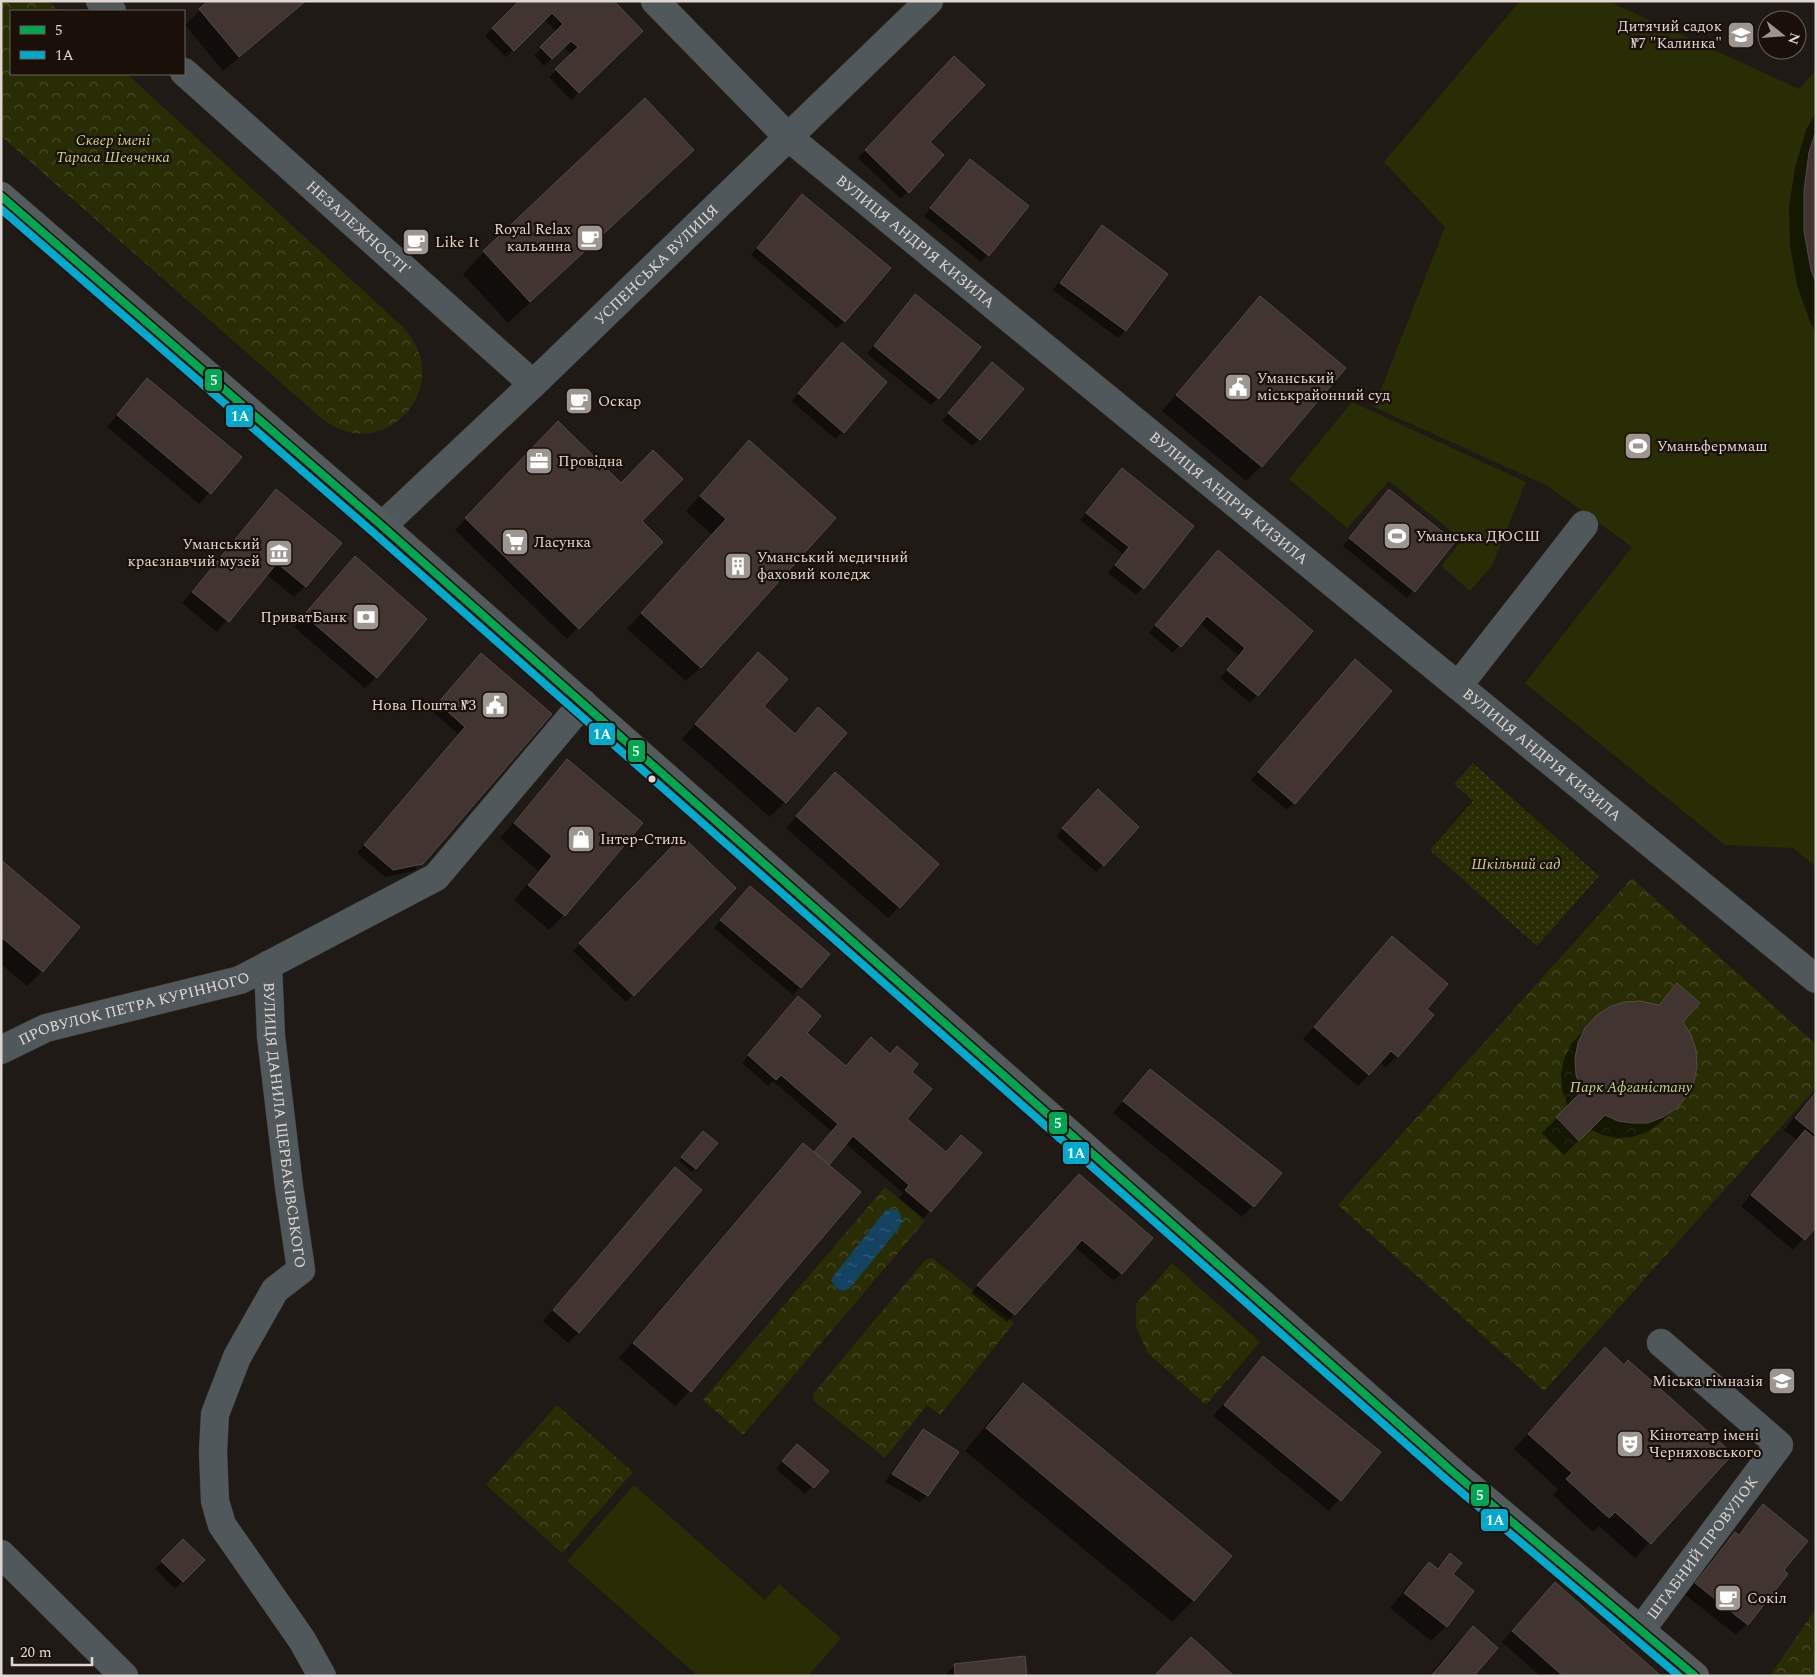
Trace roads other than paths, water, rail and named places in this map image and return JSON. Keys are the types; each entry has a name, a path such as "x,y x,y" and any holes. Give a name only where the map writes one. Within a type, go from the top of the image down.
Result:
{"main road":[{"path":"1,196 382,526 1454,1473 1695,1676"}],"street":[{"path":"100,1 111,10"},
{"name":"ВУЛИЦЯ АНДРІЯ КИЗИЛА","path":"656,1 788,137 1816,979"},
{"name":"УСПЕНСЬКА ВУЛИЦЯ","path":"382,526 929,1"},
{"name":"НЕЗАЛЕЖНОСТІ'","path":"185,73 532,384"},
{"path":"1458,686 1584,525"},
{"name":"ПРОВУЛОК ПЕТРА КУРІННОГО","path":"1,1050 46,1028 240,980 436,877 583,703"},
{"name":"ВУЛИЦЯ ДАНИЛА ЩЕРБАКІВСЬКОГО","path":"268,965 272,1045 301,1270 275,1290 237,1357 215,1414 213,1452 215,1501 222,1525 302,1640 322,1676"},
{"name":"ШТАБНИЙ ПРОВУЛОК","path":"1640,1631 1779,1444 1661,1343"},
{"path":"1,1554 124,1676"}],"water":[{"path":"894,1209 900,1213 902,1221 899,1228 850,1288 843,1291 836,1288 831,1280 835,1274 886,1210"}],"place":[{"name":"Дитячий садок №7 \"Калинка\"","path":"1741,35"},
{"name":"Royal Relax кальянна","path":"590,238"},
{"name":"Like It","path":"416,242"},
{"name":"Уманський міськрайонний суд","path":"1238,387"},
{"name":"Оскар","path":"579,401"},
{"name":"Уманьферммаш","path":"1638,446"},
{"name":"Провідна","path":"539,461"},
{"name":"Уманська ДЮСШ","path":"1397,536"},
{"name":"Ласунка","path":"515,542"},
{"name":"Уманський краєзнавчий музей","path":"279,553"},
{"name":"Уманський медичний фаховий коледж","path":"738,566"},
{"name":"ПриватБанк","path":"366,617"},
{"name":"Нова Пошта №3","path":"495,705"},
{"name":"Інтер-Стиль","path":"581,839"},
{"name":"Міська гімназія","path":"1782,1381"},
{"name":"Кінотеатр імені Черняховського","path":"1630,1444"},
{"name":"Сокіл","path":"1728,1598"}],"park label":[{"name":"Сквер імені Тараса Шевченка","path":"113,148"},
{"name":"Шкільний сад","path":"1516,864"},
{"name":"Парк Афганістану","path":"1631,1087"}]}
